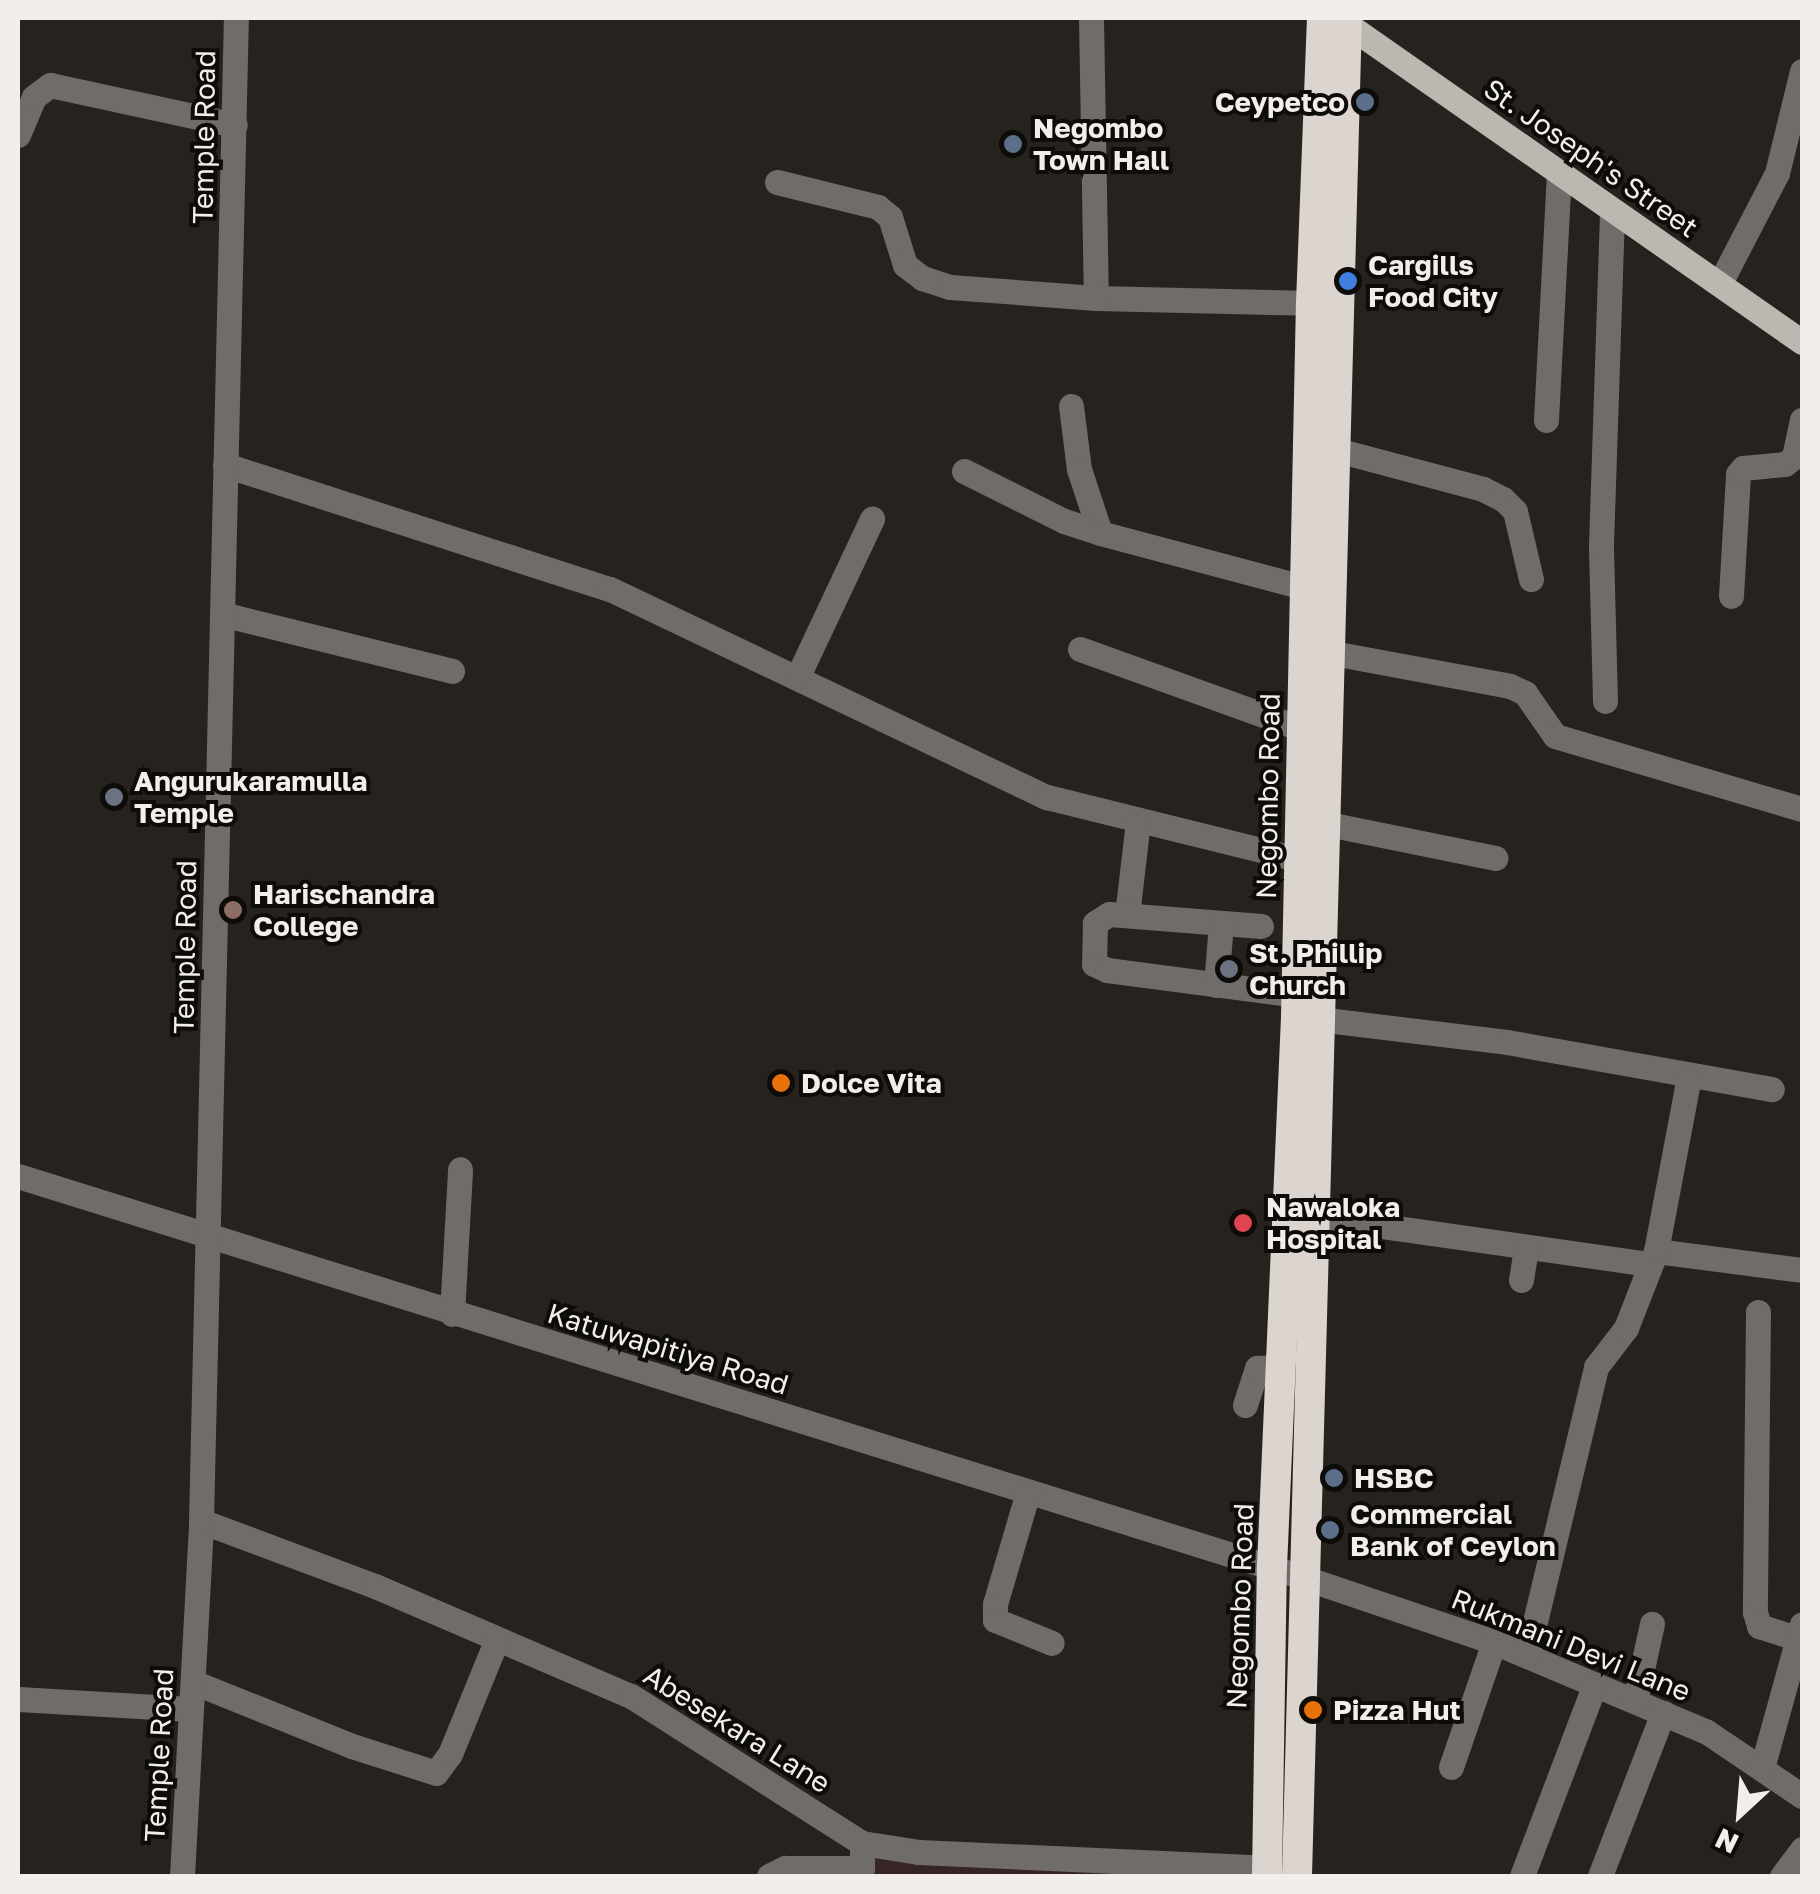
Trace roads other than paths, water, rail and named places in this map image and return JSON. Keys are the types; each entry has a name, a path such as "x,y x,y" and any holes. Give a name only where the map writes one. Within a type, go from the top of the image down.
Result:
{"highway":[{"name":"Negombo Road","path":"1297,1876 1318,1020 1302,730 1311,303 1339,19"},
{"name":"Negombo Road","path":"1267,1872 1272,1568 1296,996 1310,863 1323,823 1339,19"}],"main road":[{"name":"St. Joseph's Street","path":"1339,19 1802,342"}],"street":[{"name":"Temple Road","path":"182,1876 201,1521 236,18"},
{"path":"1091,18 1096,298"},
{"path":"1720,283 1778,173 1802,70"},
{"path":"18,135 34,97 50,85 235,125"},
{"path":"1546,420 1559,175"},
{"path":"778,182 878,207 890,217 905,266 922,278 950,287 1096,298 1311,303"},
{"path":"1605,701 1601,545 1612,212"},
{"path":"1072,406 1079,470 1100,533"},
{"path":"1731,596 1738,474 1744,468 1786,464 1794,457 1802,420"},
{"path":"1333,449 1483,489 1504,499 1515,512 1531,579"},
{"path":"225,465 610,589 1047,797 1310,863"},
{"path":"964,471 1064,521 1306,588"},
{"path":"798,676 872,519"},
{"path":"222,614 452,672"},
{"path":"1080,649 1302,730"},
{"path":"1327,652 1510,686 1526,694 1556,736 1802,809"},
{"path":"1127,916 1138,822"},
{"path":"1323,823 1495,858"},
{"path":"1261,926 1109,914 1095,923 1098,968 1296,996"},
{"path":"1216,985 1221,923"},
{"path":"1318,1020 1507,1042 1690,1078 1772,1089"},
{"path":"1527,1655 1596,1368 1626,1328 1653,1258 1690,1078"},
{"path":"452,1314 460,1170"},
{"name":"Katuwapitiya Road","path":"18,1176 209,1239 1302,1576"},
{"path":"1312,1216 1526,1247 1802,1270"},
{"path":"1521,1280 1526,1247"},
{"path":"1758,1312 1754,1612 1759,1626 1801,1632 1762,1768"},
{"path":"1245,1405 1257,1368 1281,1367"},
{"path":"1028,1492 994,1604 995,1620 1052,1643"},
{"name":"Abesekara Lane","path":"201,1521 376,1586 631,1696 862,1855 919,1852 1267,1872"},
{"name":"Rukmani Devi Lane","path":"1302,1576 1494,1642 1707,1732 1802,1796"},
{"path":"1635,1701 1652,1624"},
{"path":"193,1682 352,1746 436,1773 450,1754 498,1639"},
{"path":"1451,1767 1494,1642"},
{"path":"1522,1876 1595,1684"},
{"path":"18,1699 191,1710"},
{"path":"1600,1876 1663,1713"},
{"path":"1782,1876 1802,1849"},
{"path":"769,1876 786,1868 862,1855"}],"place":[{"name":"Ceypetco","path":"1365,102"},
{"name":"Negombo Town Hall","path":"1013,144"},
{"name":"Cargills Food City","path":"1348,281"},
{"name":"Angurukaramulla Temple","path":"114,797"},
{"name":"Harischandra College","path":"233,910"},
{"name":"St. Phillip Church","path":"1229,969"},
{"name":"Dolce Vita","path":"781,1083"},
{"name":"Nawaloka Hospital","path":"1243,1223"},
{"name":"HSBC","path":"1334,1478"},
{"name":"Commercial Bank of Ceylon","path":"1330,1530"},
{"name":"Pizza Hut","path":"1313,1710"}]}
